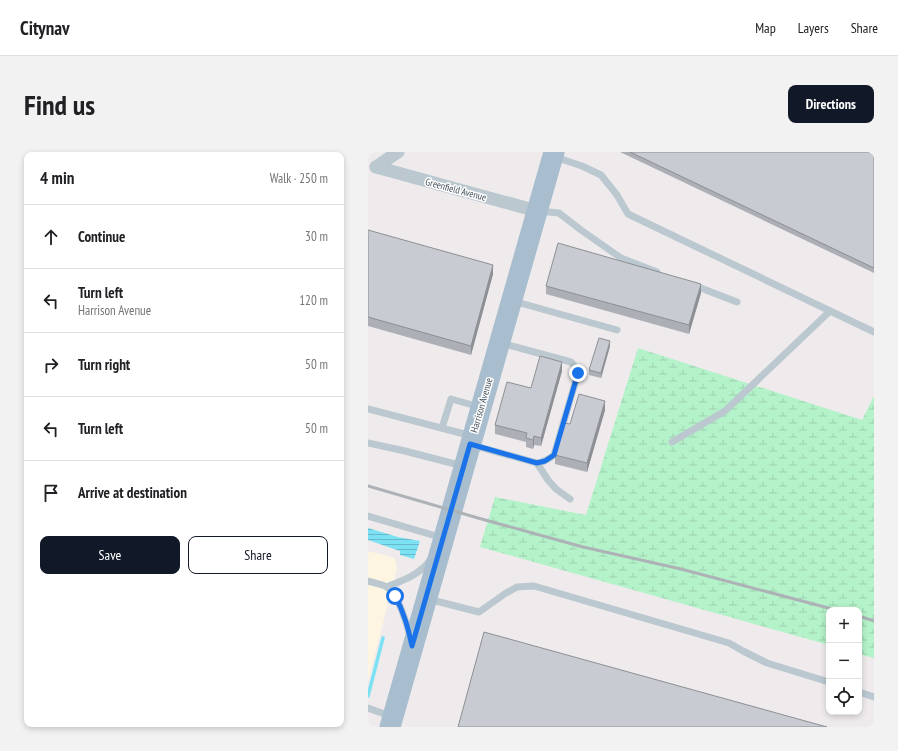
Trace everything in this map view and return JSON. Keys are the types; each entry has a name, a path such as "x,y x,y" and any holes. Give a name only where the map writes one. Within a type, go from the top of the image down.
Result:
{"main road":[{"name":"Harrison Avenue","path":"391,722 553,154"}],"street":[{"name":"Greenfield Avenue","path":"398,152 376,167 537,211"}],"lane":[{"path":"553,154 601,175 617,195 628,214 874,332"},
{"path":"537,211 559,213 621,258 664,275"},
{"path":"686,283 737,302"},
{"path":"511,300 617,330"},
{"path":"672,442 725,411 830,311"},
{"path":"368,409 442,428 471,440 537,463 545,461 554,455 578,373 571,362 499,342"},
{"path":"442,428 450,399 480,407"},
{"path":"368,443 405,450 464,466"},
{"path":"537,463 556,489 570,499"},
{"path":"368,516 442,541 426,565 417,574 387,587"},
{"path":"368,582 387,587 395,596 406,622 412,646"},
{"path":"426,599 479,612 506,593 517,588 534,586 729,642 767,663 826,681"},
{"path":"862,693 874,697"},
{"path":"368,708 391,722"}],"shaded area":[{"path":"368,551 395,558 397,569 368,682"}],"green space":[{"path":"638,348 862,420 874,396 874,658 862,655 862,607 826,607 826,644 480,547 495,497 586,515"}],"water":[{"path":"368,528 398,537 420,541 414,559 400,555 400,551 368,540"}],"building":[{"path":"630,152 874,152 874,268"},
{"path":"368,230 493,265 471,346 368,317"},
{"path":"558,243 701,284 689,325 546,286"},
{"path":"599,338 610,341 601,373 589,370"},
{"path":"540,356 562,362 541,438 534,436 533,440 526,438 527,433 495,425 507,382 531,388"},
{"path":"579,394 605,401 587,463 555,455 564,423 570,424"},
{"path":"484,632 827,727 458,727"}],"waterway":[{"path":"368,696 383,638"}],"railway":[{"path":"368,486 583,547 681,569 826,607"},
{"path":"862,617 874,621"}],"route":[{"path":"395,596 406,622 412,646 470,444 537,463 549,459 554,455 578,373"}]}
